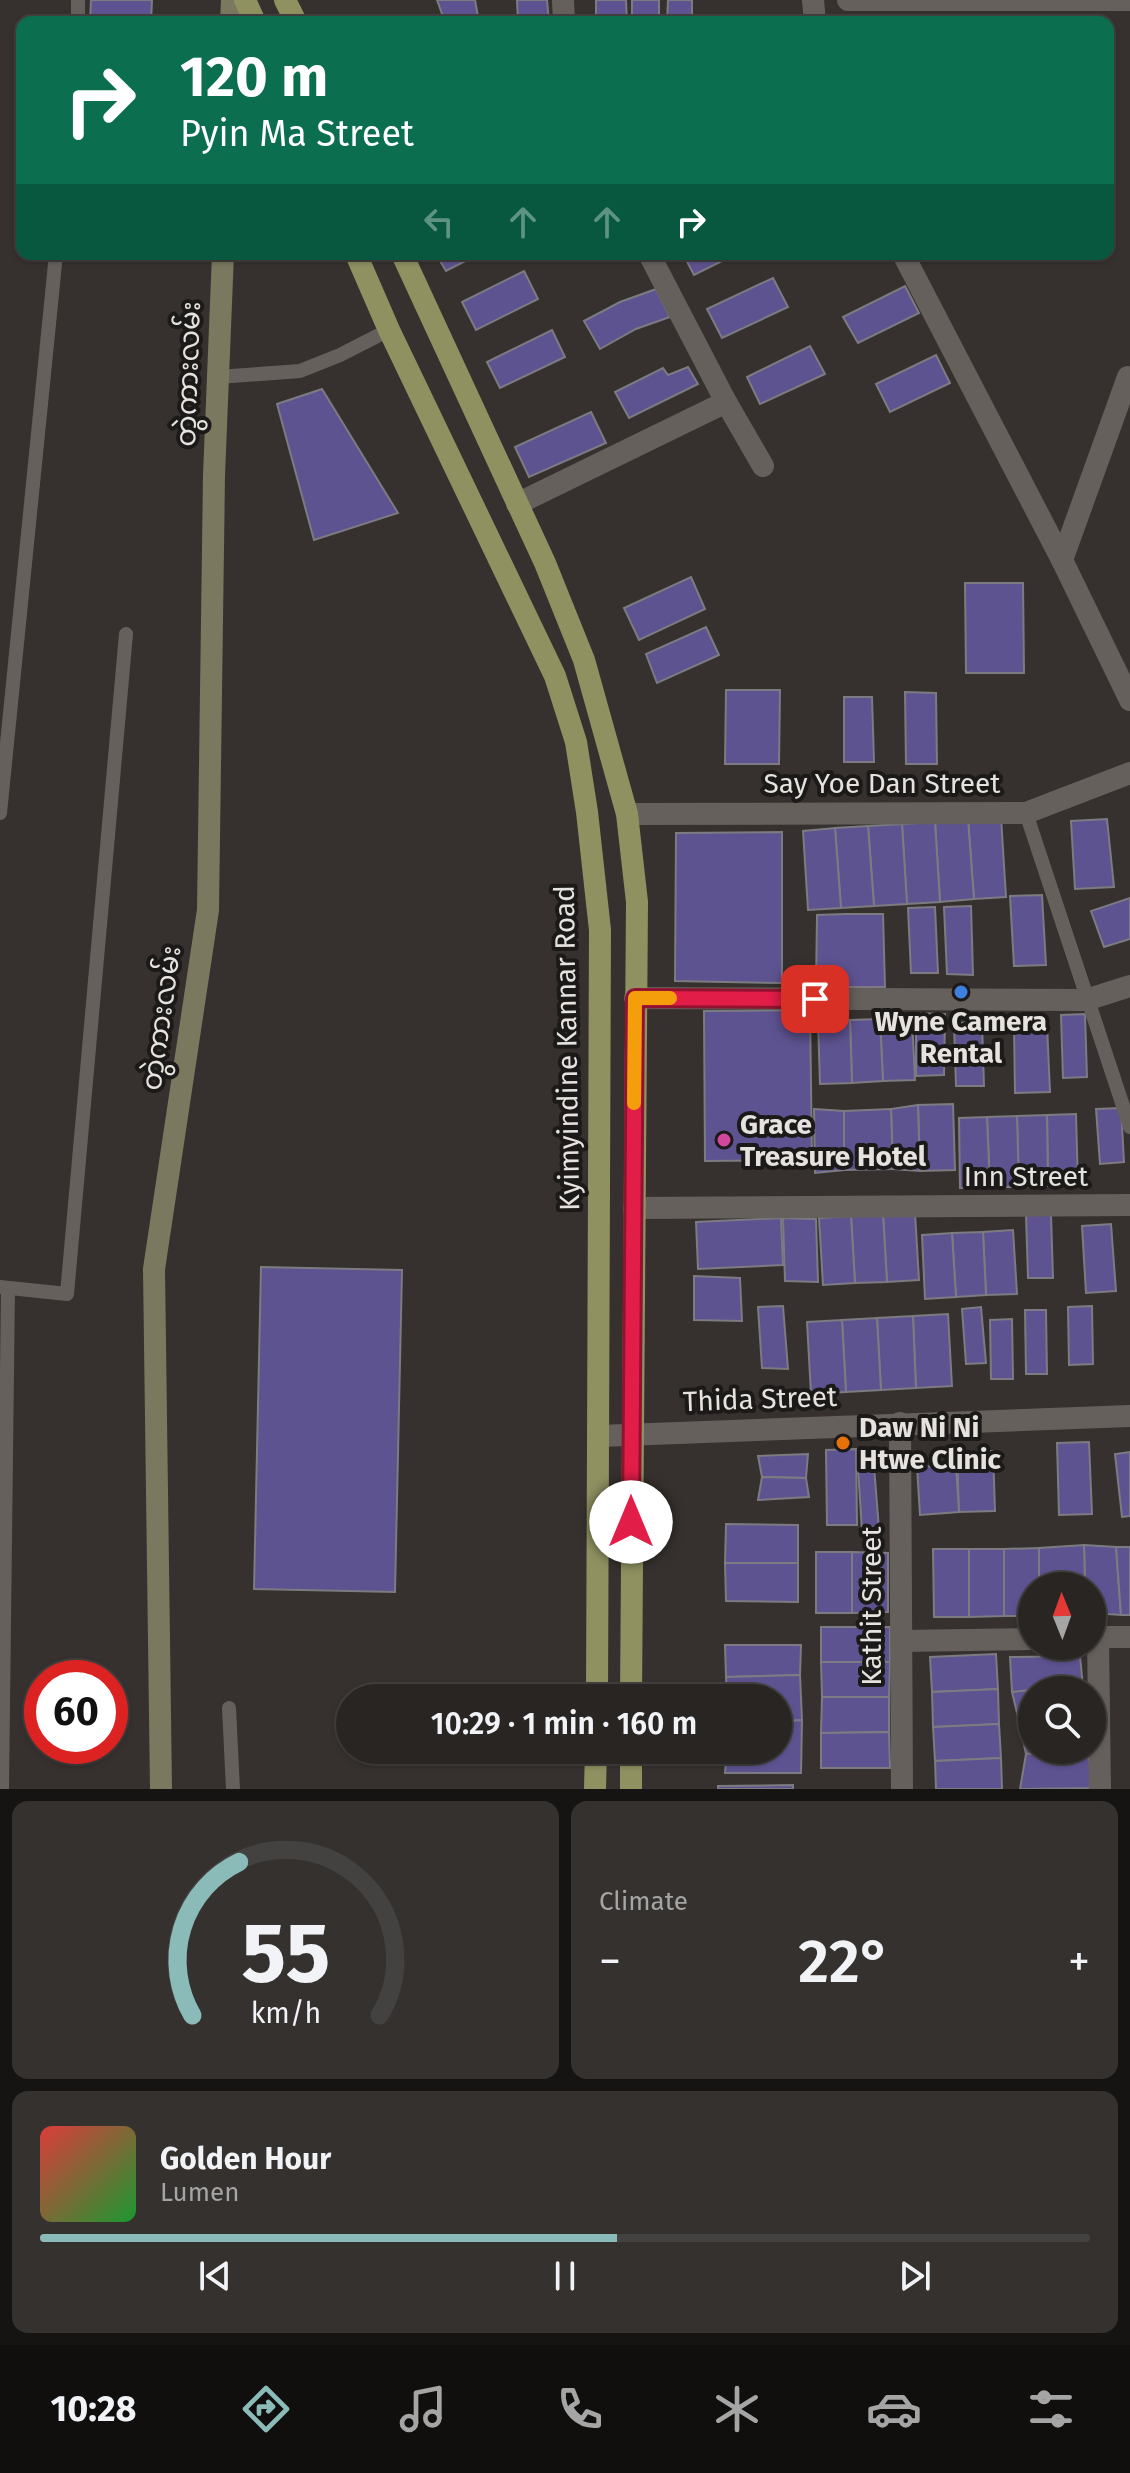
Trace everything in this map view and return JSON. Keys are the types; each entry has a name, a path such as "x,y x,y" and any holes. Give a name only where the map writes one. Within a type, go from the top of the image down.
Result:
{"main road":[{"name":"တွဲကားလမ်း","path":"161,1789 154,1269 208,910 214,491 223,260"},
{"name":"Kyimyindine Kannar Road","path":"359,260 555,676 576,742 600,930 597,1684"},
{"path":"405,260 517,504 584,660 627,814 637,902 631,1684"},
{"path":"599,1282 633,1282"},
{"path":"597,1640 631,1639"},
{"path":"595,1789 596,1764"},
{"path":"631,1764 631,1789"}],"street":[{"path":"848,0 1130,0"},
{"path":"652,260 763,466"},
{"path":"906,260 1062,560 1130,700"},
{"path":"1062,560 1128,377"},
{"path":"517,504 726,402"},
{"name":"Say Yoe Dan Street","path":"627,814 1026,813 1130,773"},
{"path":"635,998 1086,1000 1130,986"},
{"name":"Inn Street","path":"634,1208 1130,1205"},
{"name":"Thida Street","path":"599,1436 1130,1416"},
{"name":"Kathit Street","path":"900,1423 902,1789"},
{"path":"1106,1637 1130,1637"},
{"path":"901,1641 1018,1639"},
{"path":"1096,1660 1100,1789"}],"lane":[{"path":"0,813 55,260"},
{"path":"218,377 300,371 389,330"},
{"path":"2,1789 4,1288 67,1294 126,634"},
{"path":"1026,813 1130,1127"},
{"path":"229,1708 233,1789"}],"building":[{"path":"91,0 152,0 151,16 90,16"},
{"path":"437,0 475,0 478,16 443,16"},
{"path":"517,0 547,0 548,16 518,16"},
{"path":"596,0 626,0 627,16 596,16"},
{"path":"632,0 659,0 659,16 632,16"},
{"path":"668,0 692,0 692,16 667,16"},
{"path":"440,260 467,260 446,271"},
{"path":"686,260 724,260 694,275"},
{"path":"524,271 538,299 476,330 462,302"},
{"path":"773,278 788,307 722,338 707,309"},
{"path":"905,286 919,313 858,343 843,317"},
{"path":"656,289 670,317 636,329 600,349 584,321 620,302"},
{"path":"552,330 565,357 500,388 487,362"},
{"path":"810,346 825,374 760,404 747,377"},
{"path":"936,355 950,383 890,412 876,384"},
{"path":"688,367 698,384 629,418 615,392 663,368 668,375"},
{"path":"322,389 398,513 314,540 277,404"},
{"path":"591,412 606,443 529,477 515,447"},
{"path":"691,577 705,609 639,640 624,608"},
{"path":"965,583 1023,583 1024,673 966,673"},
{"path":"706,627 719,655 657,683 646,654"},
{"path":"726,690 780,690 779,764 725,764"},
{"path":"905,692 936,693 937,764 906,764"},
{"path":"844,697 872,697 874,762 844,762"},
{"path":"1001,817 1006,897 974,899 968,819"},
{"path":"968,819 974,899 940,902 935,822"},
{"path":"1107,819 1114,887 1075,889 1071,821"},
{"path":"935,822 940,902 907,904 902,824"},
{"path":"902,824 907,904 874,906 868,826"},
{"path":"868,826 874,906 841,908 835,828"},
{"path":"835,828 841,908 808,910 803,831"},
{"path":"782,832 782,983 675,981 676,833"},
{"path":"1042,895 1046,965 1014,966 1010,896"},
{"path":"1130,898 1130,939 1104,947 1091,911"},
{"path":"971,906 973,975 947,974 944,907"},
{"path":"935,907 938,973 911,973 908,908"},
{"path":"883,914 885,987 816,987 817,915"},
{"path":"810,1010 812,1160 705,1161 704,1011"},
{"path":"916,1013 945,1014 944,1075 916,1076"},
{"path":"1085,1014 1087,1077 1063,1078 1061,1015"},
{"path":"912,1017 915,1080 883,1081 880,1019"},
{"path":"880,1019 883,1081 852,1083 850,1020"},
{"path":"850,1020 852,1083 820,1084 818,1021"},
{"path":"982,1022 984,1086 956,1086 954,1023"},
{"path":"1047,1025 1050,1092 1015,1093 1014,1026"},
{"path":"953,1104 955,1170 920,1171 918,1105"},
{"path":"918,1105 920,1171 893,1169 891,1109"},
{"path":"1121,1108 1124,1162 1100,1164 1096,1109"},
{"path":"814,1109 844,1111 844,1170 815,1173"},
{"path":"891,1109 893,1169 844,1170 844,1111"},
{"path":"1076,1114 1078,1185 1048,1186 1047,1115"},
{"path":"1047,1115 1048,1186 1019,1187 1017,1116"},
{"path":"1017,1116 1019,1187 990,1187 987,1117"},
{"path":"987,1117 990,1187 960,1188 959,1118"},
{"path":"915,1213 919,1280 887,1282 883,1214"},
{"path":"883,1214 887,1282 855,1283 851,1216"},
{"path":"1026,1215 1051,1215 1053,1278 1028,1278"},
{"path":"851,1216 855,1283 823,1285 819,1218"},
{"path":"781,1218 783,1265 698,1269 696,1222"},
{"path":"783,1218 816,1219 818,1282 785,1281"},
{"path":"1111,1224 1116,1291 1086,1293 1082,1226"},
{"path":"1013,1230 1017,1294 986,1295 983,1232"},
{"path":"983,1232 986,1295 956,1297 952,1233"},
{"path":"952,1233 956,1297 925,1299 922,1235"},
{"path":"261,1267 402,1270 395,1592 254,1589"},
{"path":"694,1276 740,1278 742,1321 694,1320"},
{"path":"783,1306 788,1369 762,1368 758,1307"},
{"path":"1092,1306 1093,1364 1069,1365 1068,1307"},
{"path":"981,1307 986,1363 966,1364 962,1309"},
{"path":"1025,1310 1046,1310 1047,1374 1026,1374"},
{"path":"948,1314 952,1386 916,1388 913,1316"},
{"path":"913,1316 916,1388 881,1390 877,1318"},
{"path":"877,1318 881,1390 846,1392 842,1320"},
{"path":"1012,1319 1013,1379 991,1379 990,1320"},
{"path":"842,1320 846,1392 811,1394 807,1322"},
{"path":"1089,1442 1092,1514 1059,1515 1057,1443"},
{"path":"856,1449 857,1525 827,1525 826,1450"},
{"path":"993,1451 995,1511 959,1512 957,1452"},
{"path":"1130,1452 1130,1516 1122,1517 1115,1454"},
{"path":"857,1453 873,1454 879,1529 862,1531"},
{"path":"808,1454 806,1478 762,1477 758,1456"},
{"path":"956,1465 959,1512 920,1515 917,1467"},
{"path":"762,1477 806,1478 809,1497 758,1500"},
{"path":"726,1524 798,1525 798,1563 725,1563"},
{"path":"1084,1545 1116,1547 1121,1615 1106,1614 1106,1572 1085,1572"},
{"path":"1084,1545 1085,1572 1039,1572 1039,1548"},
{"path":"1116,1547 1130,1547 1130,1615 1121,1615"},
{"path":"1039,1548 1039,1572 1018,1572 1018,1616 1004,1616 1004,1549"},
{"path":"933,1549 969,1549 969,1617 934,1617"},
{"path":"969,1549 1004,1549 1004,1616 969,1617"},
{"path":"816,1552 852,1552 852,1613 816,1613"},
{"path":"852,1552 888,1553 888,1612 852,1613"},
{"path":"725,1563 798,1563 798,1602 726,1601"},
{"path":"821,1627 890,1627 890,1662 821,1662"},
{"path":"725,1645 801,1645 800,1675 726,1677"},
{"path":"996,1654 998,1689 932,1692 930,1657"},
{"path":"1010,1657 1018,1657 1018,1660 1080,1660 1082,1676 1018,1676 1018,1692 1012,1692"},
{"path":"821,1662 890,1662 889,1697 822,1697"},
{"path":"800,1675 802,1720 792,1721 792,1684 726,1684 726,1677"},
{"path":"998,1689 999,1724 933,1727 932,1692"},
{"path":"1018,1691 1018,1717 1012,1692"},
{"path":"822,1697 889,1697 889,1732 821,1733"},
{"path":"802,1720 801,1773 725,1773 726,1764 792,1764 792,1721"},
{"path":"999,1724 1001,1758 935,1761 933,1727"},
{"path":"889,1732 890,1768 821,1768 821,1733"},
{"path":"1001,1758 1002,1789 936,1789 935,1761"},
{"path":"1024,1764 1090,1764 1093,1788 1020,1789"},
{"path":"793,1785 793,1789 718,1789 718,1786"}],"slow traffic":[{"path":"634,1103 635,998 670,998"}],"place":[{"name":"Wyne Camera Rental","path":"961,992"},
{"name":"Grace Treasure Hotel","path":"724,1140"},
{"name":"Daw Ni Ni Htwe Clinic","path":"843,1443"}],"route":[{"path":"631,1522 635,998 815,999"}]}
